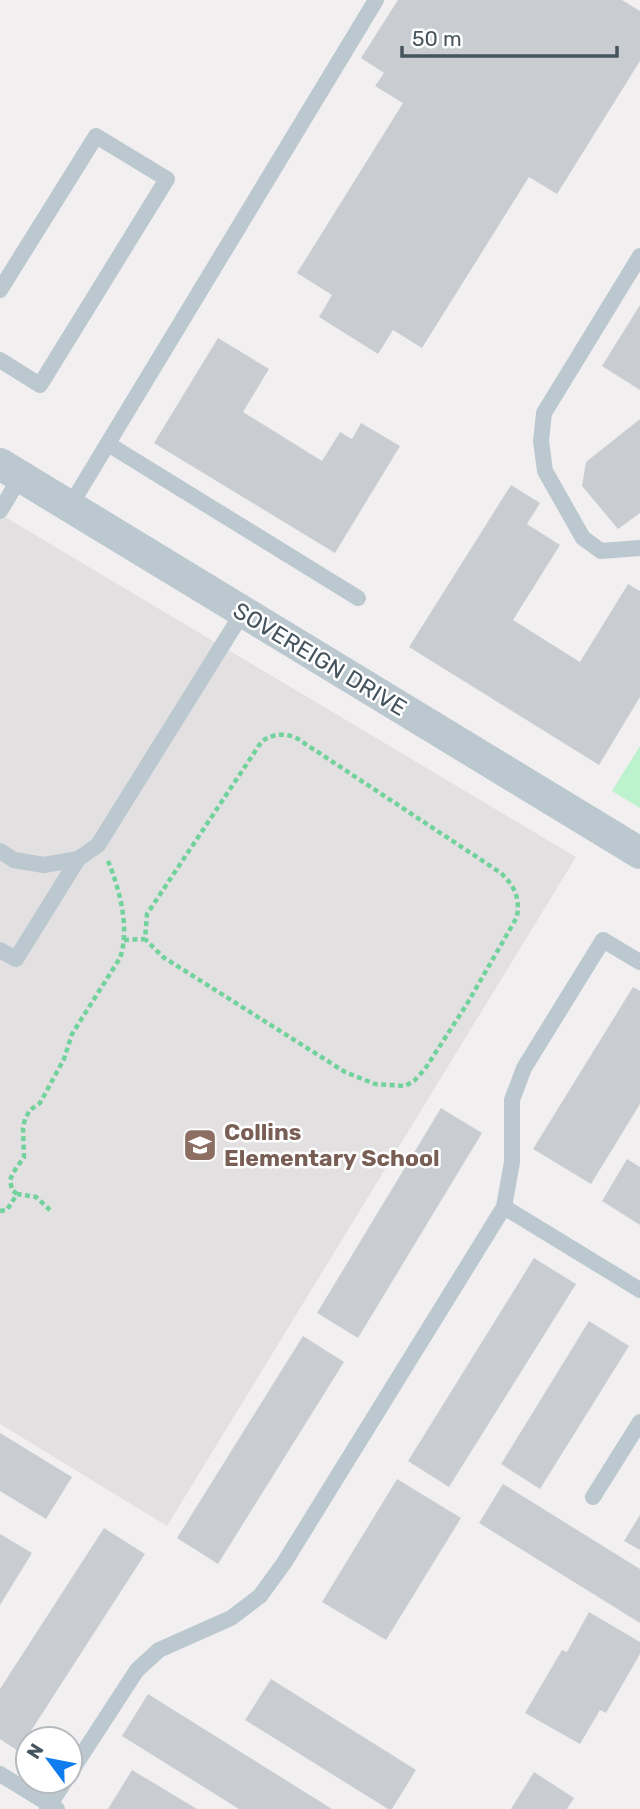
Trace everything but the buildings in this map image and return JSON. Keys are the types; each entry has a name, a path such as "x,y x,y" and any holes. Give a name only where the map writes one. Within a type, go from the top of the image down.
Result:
{"street":[{"name":"SOVEREIGN DRIVE","path":"10,470 640,853"}],"lane":[{"path":"70,506 376,0"},
{"path":"0,290 96,136 167,179 40,385 0,360"},
{"path":"640,256 544,413 541,441 545,471 583,538 601,551 640,548"},
{"path":"108,443 358,598"},
{"path":"0,511 10,470"},
{"path":"0,950 16,959 78,859 98,845 243,612"},
{"path":"0,851 15,860 44,865 78,859"},
{"path":"84,1751 137,1670 159,1650 231,1618 260,1595 284,1563 504,1207 512,1162 512,1100 524,1068 603,940 640,962"},
{"path":"504,1207 640,1290"},
{"path":"593,1497 640,1422"},
{"path":"0,1774 51,1808"}],"path":[{"path":"124,940 145,939 163,957 345,1072 375,1084 405,1086 425,1069 439,1048 517,917 519,906 517,892 501,873 295,737 284,733 272,735 262,741 147,914 145,939"},
{"path":"50,1210 36,1197 16,1194 12,1190 10,1180 24,1157 25,1119 30,1110 40,1103 64,1059 72,1034 120,958 124,946 120,898 110,863 98,845"},
{"path":"0,1211 7,1210 16,1194"}],"shaded area":[{"name":"Collins Elementary School","path":"0,514 576,857 167,1526 0,1424"}],"green space":[{"path":"640,746 640,808 612,791"}],"place":[{"name":"Collins Elementary School","path":"200,1145"}]}
